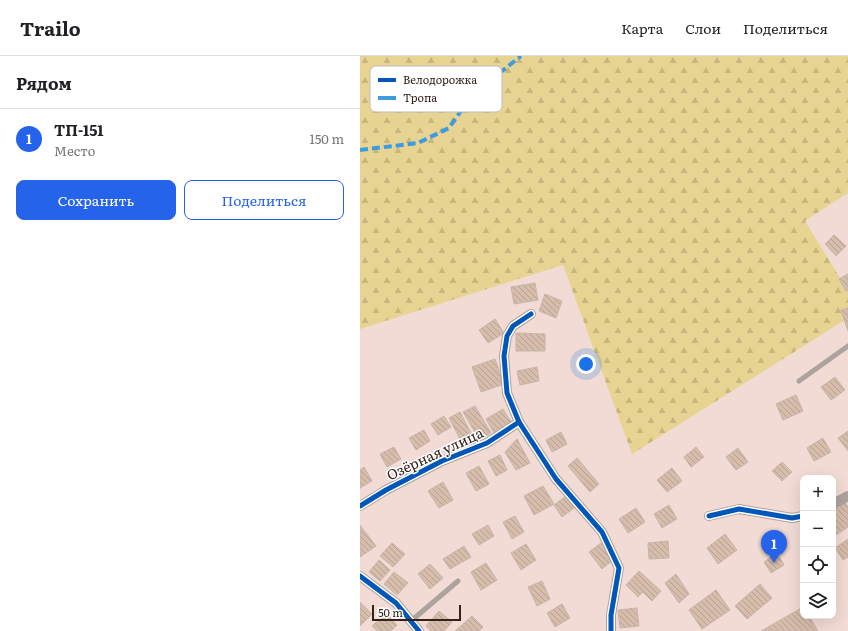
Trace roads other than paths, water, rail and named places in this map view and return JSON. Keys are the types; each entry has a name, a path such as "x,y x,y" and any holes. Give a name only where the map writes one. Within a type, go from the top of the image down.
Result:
{"street":[{"path":"531,314 513,326 507,336 504,356 507,393 519,422 556,479 602,532 619,568 610,615 611,631"},
{"name":"Озёрная улица","path":"360,506 386,490 442,461 487,443 519,422"},
{"path":"836,502 848,496"},
{"path":"709,516 739,509 792,518 800,517"},
{"path":"360,576 396,603 419,631"}],"lane":[{"path":"799,380 848,346"},
{"path":"411,621 458,581"}],"place":[{"name":"ТП-151","path":"774,563"}]}
